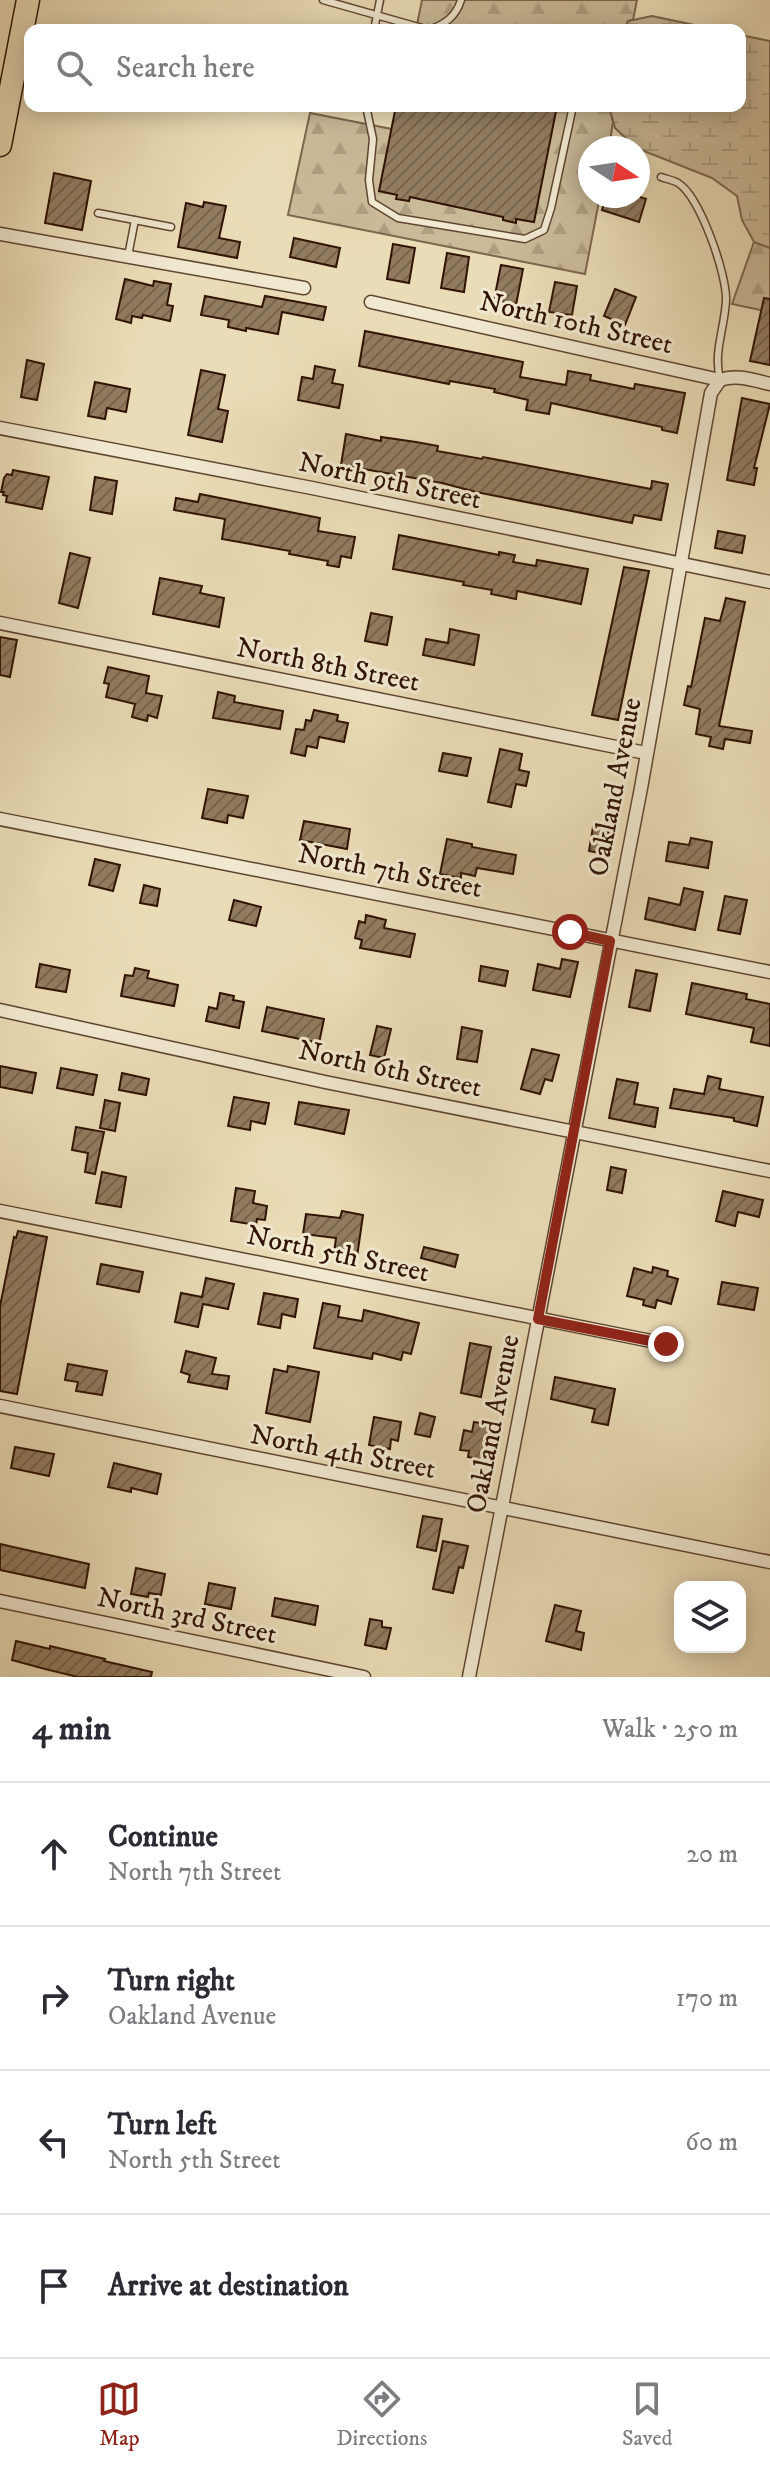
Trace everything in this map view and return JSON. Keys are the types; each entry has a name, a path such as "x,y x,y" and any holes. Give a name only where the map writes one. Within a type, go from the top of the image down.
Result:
{"highway":[{"path":"0,145 28,0"}],"street":[{"path":"0,234 304,288"},
{"name":"North 10th Street","path":"371,302 720,380 729,376 770,384"},
{"name":"Oakland Avenue","path":"469,1677 646,753 711,393 720,380"},
{"name":"North 9th Street","path":"0,428 770,582"},
{"name":"North 8th Street","path":"0,623 646,753"},
{"name":"North 7th Street","path":"0,819 770,972"},
{"name":"North 6th Street","path":"0,1010 573,1133 770,1171"},
{"name":"North 5th Street","path":"0,1211 666,1344"},
{"name":"North 4th Street","path":"0,1406 770,1562"},
{"name":"North 3rd Street","path":"0,1601 364,1677"}],"lane":[{"path":"323,0 410,24"},
{"path":"375,24 380,0"},
{"path":"443,24 458,12 461,0"},
{"path":"367,112 373,139 369,180 372,202 398,218 525,239 544,230 572,112"},
{"path":"661,177 678,183 692,196 724,272 726,300 716,363 720,380"},
{"path":"98,213 171,227"},
{"path":"128,256 135,220"}],"green space":[{"path":"422,0 637,0 633,20 627,24 417,24"},
{"path":"652,16 690,24 627,24 628,21"},
{"path":"746,36 770,41 770,248 754,242 742,220 737,196 712,178 650,154 650,136 623,136 615,128 611,112 746,112"},
{"path":"401,112 610,112 611,136 578,136 578,208 598,208 585,274 288,215 310,113 397,130"},
{"path":"754,242 770,248 770,312 732,304"}],"building":[{"path":"395,112 556,112 534,222 516,219 516,223 503,220 503,217 410,197 409,201 396,199 397,195 379,191"},
{"path":"54,173 91,181 82,230 45,223"},
{"path":"204,202 226,206 219,238 240,242 237,258 178,247 186,203 203,207"},
{"path":"603,208 643,208 639,222"},
{"path":"294,238 340,248 336,267 290,257"},
{"path":"393,244 415,248 409,283 387,279"},
{"path":"447,253 469,257 464,292 441,288"},
{"path":"501,265 523,269 516,305 494,300"},
{"path":"125,279 153,286 154,281 171,284 167,305 173,306 170,321 143,315 142,318 132,316 131,323 116,319"},
{"path":"555,282 577,286 572,315 549,312"},
{"path":"615,289 636,297 625,325 604,316"},
{"path":"205,296 262,307 265,296 326,307 323,320 282,312 278,334 228,327 229,320 201,315"},
{"path":"764,298 770,299 770,365 750,361"},
{"path":"365,331 523,362 520,377 566,385 568,371 591,375 590,380 634,389 635,384 685,393 677,433 551,403 549,414 526,410 528,400 494,392 495,389 450,381 449,384 359,366"},
{"path":"27,360 44,364 37,400 21,397"},
{"path":"315,366 335,370 332,383 343,385 339,408 298,400 302,377 313,379"},
{"path":"201,370 225,375 218,409 228,411 222,442 188,435"},
{"path":"95,382 130,389 126,412 107,408 105,419 88,416"},
{"path":"742,398 770,404 754,468 757,468 754,485 727,480"},
{"path":"346,434 381,441 381,437 416,442 438,446 437,451 651,489 652,481 668,484 661,520 634,515 632,523 341,465"},
{"path":"13,470 49,477 42,509 6,502 7,496 1,492 4,478 7,474 12,475"},
{"path":"95,477 117,481 112,514 90,510"},
{"path":"200,494 320,518 318,531 355,537 351,558 341,556 339,567 327,565 328,561 289,554 290,551 222,539 225,519 174,510 176,498 198,502"},
{"path":"718,531 745,536 742,553 715,548"},
{"path":"399,535 499,555 499,552 515,555 513,562 536,566 537,560 588,569 581,604 517,591 516,599 491,594 492,590 463,585 464,582 393,569"},
{"path":"70,553 90,558 78,608 59,603"},
{"path":"624,567 649,571 618,720 592,715"},
{"path":"160,578 202,586 200,593 224,598 219,627 153,614"},
{"path":"726,598 745,602 719,726 752,731 750,743 725,739 723,749 709,746 711,737 696,734 700,709 684,705 688,686 691,687 705,618 720,621"},
{"path":"371,613 392,617 387,645 365,641"},
{"path":"450,629 479,635 474,665 423,655 426,639 448,643"},
{"path":"0,637 17,640 10,677 0,675"},
{"path":"108,667 149,676 146,693 162,696 157,718 148,715 147,721 132,717 135,704 106,697 109,684 104,683"},
{"path":"218,692 235,696 234,702 283,711 280,729 213,718"},
{"path":"314,710 338,715 337,721 348,723 344,742 319,737 317,748 307,746 305,756 291,753 296,729 304,730 306,720 311,721"},
{"path":"500,749 522,754 519,770 529,772 526,786 516,784 511,807 488,802"},
{"path":"443,753 471,758 467,776 439,771"},
{"path":"208,789 248,796 243,818 228,815 227,823 202,818"},
{"path":"304,821 350,829 347,849 300,840"},
{"path":"593,827 609,830 605,854 589,851"},
{"path":"691,838 712,842 708,868 666,861 669,842 689,845"},
{"path":"447,839 516,855 513,874 477,868 475,876 461,873 461,878 440,874"},
{"path":"95,859 120,865 113,891 89,885"},
{"path":"144,885 160,889 157,906 140,903"},
{"path":"684,888 703,892 695,930 645,919 649,898 680,905"},
{"path":"725,896 747,900 740,934 718,930"},
{"path":"234,900 261,907 256,926 229,920"},
{"path":"366,915 386,920 384,928 415,934 410,957 360,948 362,940 355,938 359,921 365,923"},
{"path":"562,959 578,962 570,997 533,990 538,964 560,969"},
{"path":"40,964 70,970 66,992 36,987"},
{"path":"481,966 508,971 505,986 479,981"},
{"path":"135,968 149,971 147,978 178,985 174,1006 121,996 125,975 133,976"},
{"path":"636,970 657,974 650,1011 629,1007"},
{"path":"692,983 747,994 746,999 770,1004 770,1046 751,1042 754,1028 686,1014"},
{"path":"220,993 244,1002 239,1028 206,1021 209,1007 217,1009"},
{"path":"267,1007 324,1019 319,1043 262,1031"},
{"path":"377,1026 391,1029 384,1058 370,1055"},
{"path":"462,1027 482,1031 477,1062 457,1059"},
{"path":"532,1049 559,1055 552,1081 545,1079 540,1094 521,1089"},
{"path":"0,1066 36,1073 32,1093 0,1087"},
{"path":"61,1068 97,1075 93,1095 57,1088"},
{"path":"122,1073 149,1079 146,1095 119,1090"},
{"path":"708,1076 721,1079 719,1089 763,1097 757,1126 734,1121 734,1118 670,1108 674,1089 704,1094"},
{"path":"617,1079 638,1083 634,1104 658,1108 655,1127 609,1118"},
{"path":"234,1097 269,1103 265,1124 251,1121 250,1130 228,1126"},
{"path":"105,1100 120,1103 115,1131 100,1128"},
{"path":"299,1102 349,1110 344,1134 295,1124"},
{"path":"76,1127 104,1132 95,1174 85,1172 88,1153 72,1150"},
{"path":"611,1167 626,1170 622,1193 607,1190"},
{"path":"102,1172 126,1177 121,1207 96,1203"},
{"path":"236,1188 255,1191 253,1203 267,1206 265,1220 257,1219 256,1225 231,1221"},
{"path":"723,1191 763,1200 759,1217 738,1212 735,1226 716,1221"},
{"path":"342,1211 363,1215 357,1257 334,1253 336,1238 303,1234 306,1214 340,1218"},
{"path":"18,1231 47,1237 17,1394 0,1391 0,1306 14,1237"},
{"path":"424,1247 458,1255 455,1267 421,1258"},
{"path":"101,1264 143,1272 139,1292 97,1284"},
{"path":"653,1267 668,1271 667,1276 678,1279 671,1304 657,1300 655,1308 643,1305 644,1300 627,1296 634,1268 652,1273"},
{"path":"206,1278 234,1284 228,1309 203,1304 198,1327 175,1322 181,1293 202,1297"},
{"path":"722,1282 758,1288 754,1310 718,1304"},
{"path":"264,1293 298,1299 295,1317 282,1314 280,1328 258,1324"},
{"path":"323,1303 340,1306 338,1317 362,1321 364,1310 419,1323 411,1354 403,1352 401,1360 373,1353 372,1359 314,1348"},
{"path":"470,1343 491,1347 481,1397 461,1393"},
{"path":"186,1351 216,1358 212,1374 229,1376 227,1389 188,1382 190,1375 181,1372"},
{"path":"68,1364 107,1371 102,1395 76,1391 78,1382 65,1380"},
{"path":"288,1366 319,1372 310,1422 266,1413 274,1369 287,1372"},
{"path":"555,1377 615,1389 608,1425 592,1422 595,1409 551,1399"},
{"path":"420,1413 435,1417 430,1437 415,1434"},
{"path":"374,1417 401,1422 398,1441 391,1439 390,1449 369,1445"},
{"path":"474,1422 499,1426 496,1444 487,1442 484,1460 468,1457 469,1451 460,1450 464,1430 472,1432"},
{"path":"15,1447 54,1454 49,1476 11,1468"},
{"path":"114,1463 161,1474 157,1494 108,1487"},
{"path":"423,1516 442,1519 436,1551 417,1547"},
{"path":"443,1541 468,1546 453,1593 433,1589"},
{"path":"0,1544 89,1564 85,1588 0,1570"},
{"path":"136,1568 165,1574 161,1595 149,1593 148,1597 131,1594"},
{"path":"209,1583 235,1588 231,1609 205,1604"},
{"path":"275,1598 318,1606 315,1625 272,1616"},
{"path":"555,1605 581,1611 576,1631 584,1633 581,1650 546,1641"},
{"path":"370,1619 382,1621 382,1627 391,1628 386,1649 365,1645"},
{"path":"16,1641 105,1659 152,1672 151,1677 78,1677 45,1669 12,1660"}],"route":[{"path":"570,932 610,941 538,1319 666,1344"}]}
